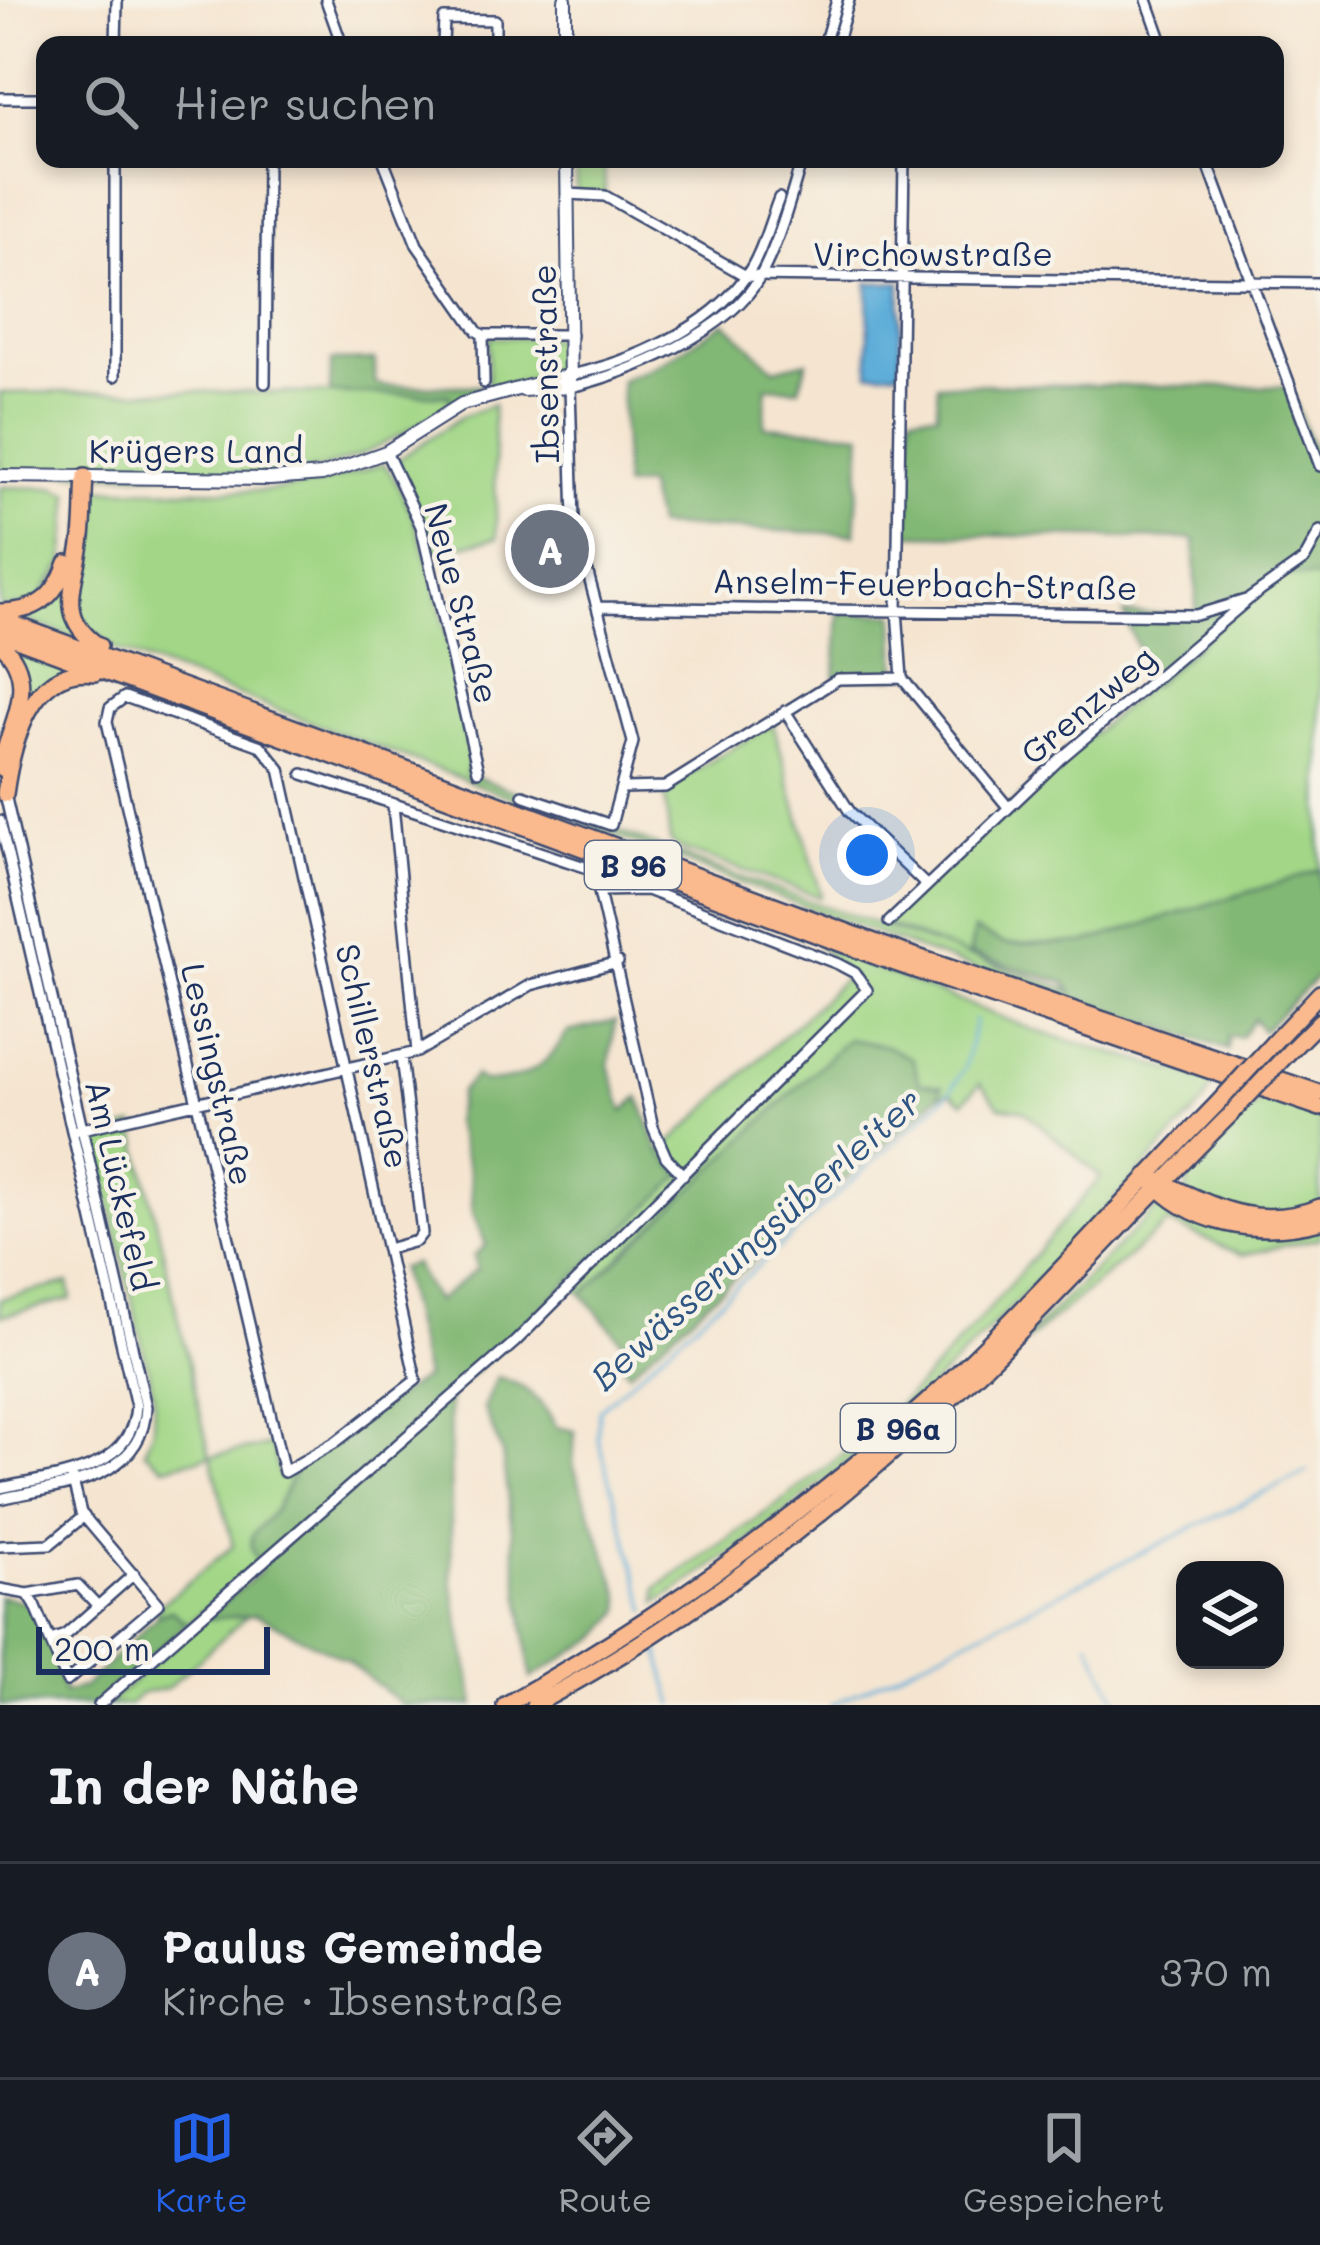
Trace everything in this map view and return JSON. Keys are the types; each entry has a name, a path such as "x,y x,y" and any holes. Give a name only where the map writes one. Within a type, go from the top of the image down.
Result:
{"main road":[{"path":"0,616 37,607 61,581 73,543 80,477"},
{"path":"80,477 82,542 69,606 81,632 122,660"},
{"name":"B 96","path":"0,616 888,946 1320,1093"},
{"name":"B 96","path":"0,633 883,959 1320,1108"},
{"path":"0,643 13,656 22,684 0,768"},
{"path":"3,794 29,707 54,678 91,672 158,689"},
{"name":"B 96a","path":"534,1705 665,1617 788,1521 928,1401 1156,1183 1320,993"},
{"name":"B 96a","path":"1224,1109 1320,1021"},
{"path":"1156,1183 1210,1208 1245,1217 1286,1219 1320,1207"},
{"path":"1156,1183 1208,1218 1244,1228 1289,1228 1320,1221"},
{"name":"B 96a","path":"506,1705 632,1638"}],"street":[{"path":"326,0 339,36"},
{"path":"565,0 566,36"},
{"path":"827,36 837,0"},
{"path":"839,36 850,0"},
{"path":"1147,0 1160,36"},
{"path":"116,36 118,2"},
{"path":"443,36 444,20 495,20 495,36"},
{"path":"0,98 36,98"},
{"path":"115,376 116,168"},
{"path":"265,383 267,168"},
{"path":"386,168 405,222 428,265 484,335 484,383"},
{"name":"Ibsenstraße","path":"567,168 573,514 633,742 623,788"},
{"path":"570,381 657,357 710,325 760,277 799,168"},
{"path":"904,168 897,610 902,678 1008,807"},
{"path":"1209,168 1320,466"},
{"name":"Virchowstraße","path":"568,194 605,196 746,276 1320,283"},
{"path":"570,381 673,335 746,276 778,198"},
{"path":"484,335 571,335"},
{"name":"Krügers Land","path":"0,476 297,478 339,470 386,452 462,404 515,388 570,381"},
{"name":"Neue Straße","path":"386,452 421,526 478,771"},
{"name":"Grenzweg","path":"889,922 1008,807 1249,599 1304,560 1320,531"},
{"name":"Anselm-Feuerbach-Straße","path":"597,608 1196,615 1249,599"},
{"path":"524,795 610,825 623,788 665,787 838,679 902,678"},
{"name":"Schillerstraße","path":"125,697 266,749 283,778 391,1248 416,1380"},
{"name":"Lessingstraße","path":"125,697 110,708 107,722 284,1472 336,1442 416,1380"},
{"path":"785,711 850,812 926,885"},
{"path":"303,774 586,867 599,877 653,1127 666,1157 683,1175"},
{"name":"Am Lückefeld","path":"3,794 76,1130"},
{"path":"393,805 417,1052"},
{"name":"Am Lückefeld","path":"0,820 146,1407 142,1432 123,1461 0,1499"},
{"path":"99,1705 452,1400 867,990 855,973 838,964 647,890 602,891"},
{"path":"76,1130 401,1057 519,991 617,962"},
{"path":"391,1248 416,1241 422,1233 401,1057"},
{"path":"28,1594 67,1681 158,1604 84,1516 72,1477"},
{"name":"Am Lückefeld","path":"0,1488 72,1477"},
{"path":"0,1546 50,1544 84,1516"},
{"path":"51,1640 65,1635 134,1574"},
{"path":"0,1589 28,1594 78,1585 98,1606"}],"green space":[{"path":"576,168 604,168 605,196 576,194"},
{"path":"725,322 774,369 807,361 799,389 767,387 764,426 862,433 855,534 657,526 646,485 624,487 621,380 658,365"},
{"path":"489,337 562,339 556,373 487,390"},
{"path":"375,360 375,383 383,386 480,386 482,391 452,404 448,395 330,393 331,361"},
{"path":"938,384 1289,387 1320,466 1320,578 1286,575 1249,599 1152,686 1124,614 1196,614 1195,539 906,534 911,414 937,413"},
{"path":"0,393 449,395 452,404 356,456 290,475 0,473"},
{"path":"493,405 497,538 434,552 397,460 461,417"},
{"path":"384,464 401,492 429,565 470,761 466,773 716,869 1071,991 1073,1001 926,952 115,649 75,615 88,494 103,489 262,491 316,485"},
{"path":"0,487 56,488 70,494 64,564 33,604 0,608"},
{"path":"76,555 82,640 16,617 30,614"},
{"path":"1287,575 1320,578 1320,870 1084,943 1005,944 974,931 969,957 883,923 1008,807 1249,599"},
{"path":"839,613 895,614 897,677 835,678"},
{"path":"7,643 79,667 23,712"},
{"path":"773,724 820,897 670,841 664,789"},
{"path":"1320,870 1320,974 1262,1031 1254,1019 1241,1037 1228,1036 1228,1050 1075,998 1066,983 970,954 974,930 1005,944 1084,943"},
{"path":"817,945 1036,1031 1213,1082 1204,1103 947,1371 808,1494 657,1603 657,1588 798,1489 909,1395 1101,1177 1023,1110 999,1106 980,1083 963,1102 950,1092 939,1095 941,1086 919,1083 848,1039 582,1294 571,1283 660,1153 847,976"},
{"path":"615,1021 609,1066 624,1111 639,1097 660,1153 682,1175 449,1396 452,1582 475,1705 402,1705 348,1661 257,1615 204,1619 261,1571 251,1548 252,1535 275,1510 298,1464 425,1377 400,1268 414,1264 436,1302 477,1269 474,1256 486,1245 473,1214 470,1174 454,1122 460,1092 475,1076 484,1082 512,1079 534,1070 568,1032"},
{"path":"848,1039 886,1046 913,1059 919,1083 942,1086 939,1095 629,1372 617,1359 624,1343 582,1294"},
{"path":"1264,1098 1320,1116 1320,1238 1242,1255 1168,1223 996,1367 1156,1209 1175,1206 1188,1188 1185,1176"},
{"path":"134,1125 210,1456 164,1467 144,1451 153,1429 154,1396 95,1140"},
{"path":"68,1283 71,1299 0,1316 0,1299"},
{"path":"497,1377 532,1395 556,1427 575,1431 573,1465 621,1597 621,1611 600,1636 531,1678 502,1453 484,1409"},
{"path":"272,1445 279,1477 297,1471 275,1510 258,1563 187,1624 171,1610 159,1614 155,1609 233,1546 211,1456"},
{"path":"0,1596 27,1602 46,1634 64,1693 84,1687 159,1614 171,1610 187,1624 93,1705 0,1705"},
{"path":"249,1614 167,1688 140,1694 129,1705 106,1705 204,1619"}],"water":[{"path":"901,282 900,371 869,373 868,283"}],"waterway":[{"name":"Bewässerungsüberleiter","path":"647,1611 598,1438 599,1410 950,1092 965,1067 975,1020"},
{"path":"832,1705 1307,1472"},
{"path":"1089,1642 1120,1705"},
{"name":"Bewässerungsüberleiter","path":"656,1643 674,1705"}],"place":[{"name":"Paulus Gemeinde","path":"550,549"}]}
